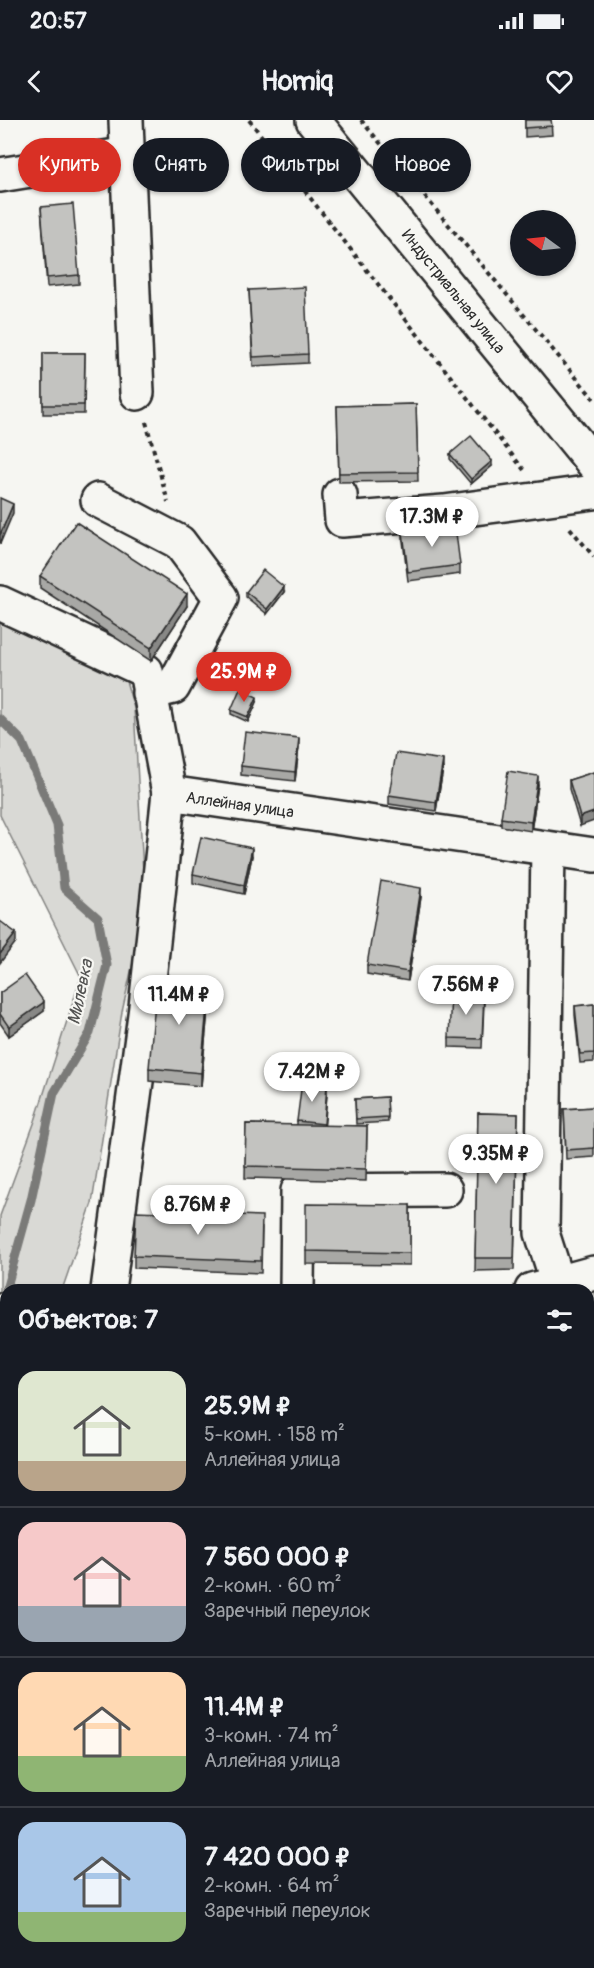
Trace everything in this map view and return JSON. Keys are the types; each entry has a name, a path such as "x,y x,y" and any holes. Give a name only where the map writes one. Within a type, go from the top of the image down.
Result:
{"street":[{"path":"126,120 137,393"},
{"name":"Индустриальная улица","path":"313,120 594,464"},
{"path":"0,175 128,154"},
{"path":"340,495 342,520 444,512 594,492"},
{"path":"98,500 179,542 221,598 173,687 149,693"},
{"name":"Аллейная улица","path":"0,603 146,671 169,793 594,855"},
{"path":"109,1284 146,1007 169,793"},
{"path":"545,1284 542,1233 548,849"},
{"path":"297,1284 298,1191 445,1190"},
{"path":"556,1284 594,1273"}],"path":[{"path":"249,120 594,557"},
{"path":"361,120 594,399"},
{"path":"137,393 179,542"}],"shaded area":[{"path":"0,619 126,681 134,708 145,909 122,1012 92,1203 64,1284 0,1284 0,1216 35,1121 81,977 0,815"}],"building":[{"path":"525,120 551,120 552,126 525,128"},
{"path":"73,204 79,275 47,278 41,207"},
{"path":"305,287 308,354 253,357 249,290"},
{"path":"43,353 85,353 84,405 43,405"},
{"path":"416,404 418,472 339,473 337,406"},
{"path":"471,436 492,461 471,479 450,454"},
{"path":"0,498 13,504 0,535"},
{"path":"76,522 187,594 151,648 40,576"},
{"path":"455,525 460,565 408,572 403,532"},
{"path":"263,570 284,587 267,609 246,592"},
{"path":"240,689 257,697 248,717 231,710"},
{"path":"245,732 299,738 295,772 241,766"},
{"path":"396,753 443,760 436,802 389,795"},
{"path":"508,771 538,776 531,822 501,818"},
{"path":"594,772 594,812 580,817 569,780"},
{"path":"201,837 252,848 244,885 193,874"},
{"path":"381,881 421,888 408,972 367,965"},
{"path":"0,921 16,933 0,954"},
{"path":"25,975 44,1002 9,1027 0,1014 0,993"},
{"path":"157,980 209,985 201,1073 149,1068"},
{"path":"451,992 484,994 482,1039 449,1038"},
{"path":"594,1004 594,1053 580,1054 575,1006"},
{"path":"302,1082 327,1085 324,1124 297,1121"},
{"path":"387,1097 388,1117 356,1119 355,1099"},
{"path":"594,1107 594,1148 566,1150 564,1109"},
{"path":"478,1113 518,1114 514,1258 475,1258"},
{"path":"246,1124 367,1126 366,1169 245,1166"},
{"path":"306,1204 410,1205 410,1253 306,1251"},
{"path":"136,1211 262,1216 261,1261 134,1256"}],"waterway":[{"name":"Милевка","path":"0,719 22,741 57,825 64,888 98,918 107,965 90,1033 54,1093 31,1200 8,1284"}]}
